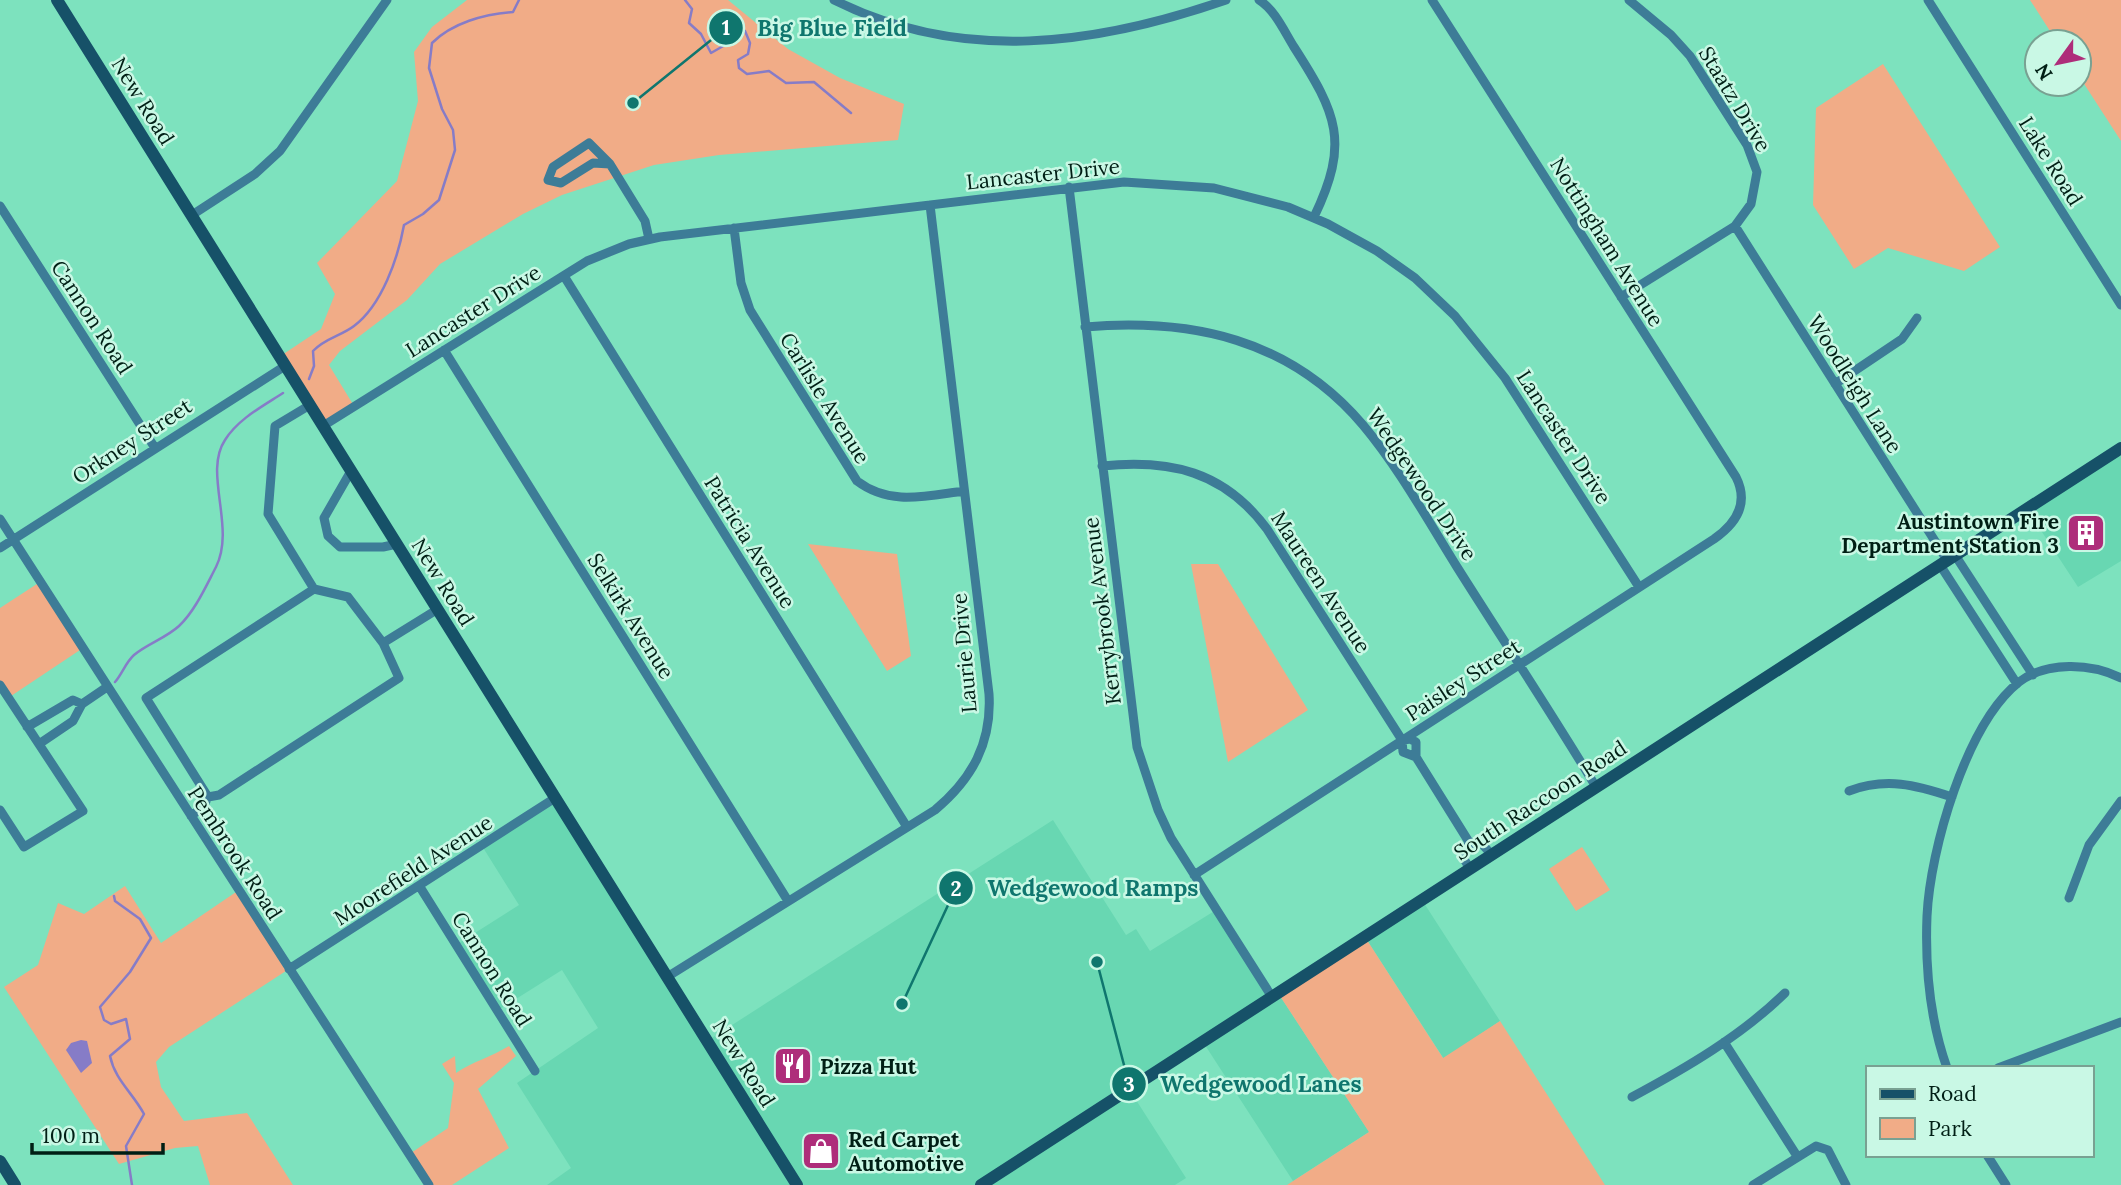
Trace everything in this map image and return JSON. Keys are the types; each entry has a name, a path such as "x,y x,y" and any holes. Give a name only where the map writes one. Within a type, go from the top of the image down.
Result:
{"street":[{"name":"New Road","path":"57,0 797,1185"},
{"path":"192,215 256,174 280,151 387,0"},
{"path":"834,0 901,25 938,33 1016,41 1106,34 1151,25 1226,0"},
{"path":"1259,0 1271,10 1309,70 1333,119 1336,140 1334,166 1314,217"},
{"name":"Nottingham Avenue","path":"1432,0 1735,477 1741,488 1741,506"},
{"name":"Lake Road","path":"1928,0 2121,305"},
{"name":"Staatz Drive","path":"1621,297 1735,226 1745,215 1755,192 1757,172 1753,156 1690,56 1634,2"},
{"path":"610,164 593,163 561,183 548,180 553,167 589,143 610,164 645,221 649,239"},
{"name":"Lancaster Drive","path":"323,426 564,276 607,252 649,239 1069,187 1124,182 1181,183 1243,194 1314,217 1355,238 1401,268 1436,297 1472,334 1505,378 1639,587"},
{"name":"Kerrybrook Avenue","path":"1069,187 1101,466 1138,747 1158,810 1194,875 1272,997"},
{"name":"Laurie Drive","path":"667,977 943,803 966,779 982,750 988,723 989,694 930,205"},
{"name":"Cannon Road","path":"0,206 155,447"},
{"name":"Woodleigh Lane","path":"1735,226 1947,560"},
{"name":"Carlisle Avenue","path":"734,228 741,283 750,310 857,481 879,494 897,498 964,491"},
{"name":"Patricia Avenue","path":"564,276 907,827"},
{"path":"1835,384 1902,340 1917,318"},
{"name":"Wedgewood Drive","path":"1085,327 1149,323 1212,332 1270,353 1320,384 1349,409 1380,446 1596,787"},
{"name":"Selkirk Avenue","path":"444,350 788,901"},
{"name":"Orkney Street","path":"0,548 285,366"},
{"path":"310,405 275,426 268,514 313,589"},
{"name":"South Raccoon Road","path":"981,1185 2121,448"},
{"name":"Maureen Avenue","path":"1101,466 1132,463 1178,467 1215,482 1244,503 1268,529 1402,740 1403,752 1416,757 1469,842"},
{"path":"351,471 324,518 328,536 340,547 383,547 397,544"},
{"name":"Paisley Street","path":"1194,875 1726,530 1738,516 1741,506"},
{"name":"Pembrook Road","path":"0,519 429,1185"},
{"path":"1947,560 2033,675"},
{"path":"1947,560 2017,684"},
{"path":"313,589 348,597 383,643 399,678 219,795 208,797 146,698 313,589"},
{"path":"383,643 438,610"},
{"path":"1947,1066 1929,990 1927,925 1931,877 1952,797 1980,736 2017,684 2033,675 2076,667 2103,671 2121,678"},
{"path":"0,685 83,811 24,847 0,810"},
{"path":"39,744 73,722 82,704 107,687"},
{"path":"27,727 73,701 82,704"},
{"path":"1849,791 1873,784 1898,782 1952,797"},
{"path":"191,816 203,807 208,797"},
{"name":"Moorefield Avenue","path":"289,969 555,798"},
{"path":"2069,898 2089,845 2121,801"},
{"path":"1470,869 1464,859 1469,842 1482,844 1492,855"},
{"name":"Cannon Road","path":"420,887 535,1071"},
{"path":"1632,1097 1759,1019 1785,993"},
{"path":"2003,1066 2121,1022"},
{"path":"1724,1042 1797,1156"},
{"path":"1753,1185 1811,1147 1825,1148 1846,1185"},
{"path":"1988,1157 2006,1185"},
{"path":"0,1161 15,1185"}],"shaded area":[{"path":"2117,451 2121,457 2121,561 2078,587 2027,509"},
{"path":"555,798 707,1041 1053,820 1126,935 1136,929 1150,951 1216,910 1271,997 1278,993 1369,1132 1293,1181 1203,1042 1129,1089 1186,1178 1175,1185 547,1185 571,1168 517,1083 598,1028 562,970 497,1011 456,945 519,905 482,846"},
{"path":"1422,900 1500,1021 1444,1059 1365,937"},
{"path":"87,1041 92,1063 81,1073 66,1050 71,1043"}],"green space":[{"path":"467,0 728,0 788,49 840,78 904,104 898,140 719,155 654,165 562,195 523,214 440,264 407,300 340,351 329,365 354,406 323,426 279,357 321,329 335,294 317,263 397,181 418,101 414,52 432,27"},
{"path":"2030,0 2121,0 2121,141 2093,98 2093,28 2048,28"},
{"path":"1883,64 2000,247 1964,271 1888,248 1854,269 1813,205 1816,108"},
{"path":"808,544 897,554 911,656 887,671"},
{"path":"1191,564 1218,564 1308,710 1228,762"},
{"path":"40,582 83,648 8,698 0,685 0,608"},
{"path":"1582,847 1610,890 1576,911 1549,869"},
{"path":"125,886 161,943 239,890 289,969 169,1047 156,1062 161,1087 184,1121 247,1113 293,1185 210,1185 198,1146 175,1148 119,1164 4,987 38,965 58,903 84,914"},
{"path":"1365,937 1443,1058 1500,1021 1605,1185 1287,1185 1369,1132 1278,993"},
{"path":"509,1046 516,1056 478,1089 509,1148 452,1185 433,1185 411,1153 448,1128 454,1083 442,1064 455,1056 456,1073"}],"waterway":[{"path":"309,379 314,366 313,351 354,326 381,294 398,252 404,225 439,200 455,150 453,130 442,109 429,68 432,43 449,30 469,21 513,12 519,0"},
{"path":"685,0 692,9 689,23 701,34 711,53 725,45 729,26 745,31 750,43 748,54 738,60 739,68 747,74 769,71 786,83 814,82 851,113"},
{"path":"115,682 134,655 179,626 200,598 221,551 223,535 217,468 219,453 230,432 283,393"},
{"path":"114,896 115,901 140,919 151,938 130,972 100,1007 104,1020 111,1024 126,1019 130,1039 110,1056 120,1079 144,1114 126,1146 132,1185"}],"place":[{"name":"Big Blue Field","path":"633,103"},
{"name":"Austintown Fire Department Station 3","path":"2086,533"},
{"name":"Wedgewood Lanes","path":"1097,962"},
{"name":"Wedgewood Ramps","path":"902,1004"},
{"name":"Pizza Hut","path":"793,1066"},
{"name":"Red Carpet Automotive","path":"821,1151"}]}
